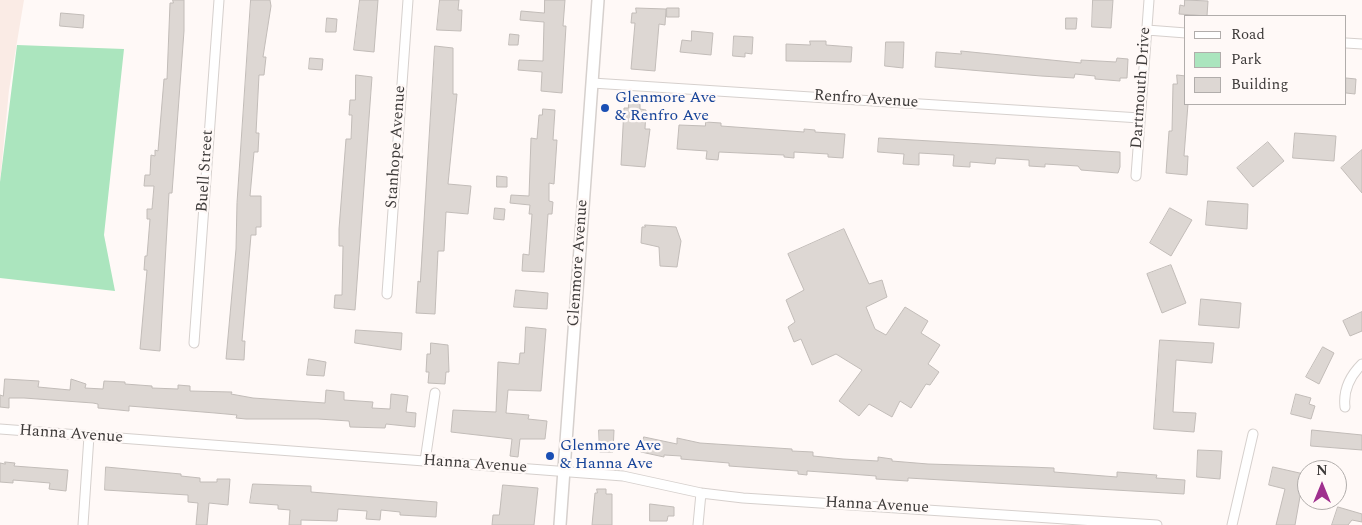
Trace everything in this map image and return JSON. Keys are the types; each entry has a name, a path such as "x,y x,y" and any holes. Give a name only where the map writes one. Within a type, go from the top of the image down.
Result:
{"street":[{"name":"Buell Street","path":"194,343 219,0"},
{"name":"Stanhope Avenue","path":"387,294 408,0"},
{"name":"Glenmore Avenue","path":"560,525 598,0"},
{"name":"Dartmouth Drive","path":"1136,176 1149,0"},
{"path":"1147,30 1184,33"},
{"path":"1347,43 1362,44"},
{"name":"Renfro Avenue","path":"592,83 1140,118"},
{"path":"1345,408 1345,391 1348,381 1362,364"},
{"path":"424,461 435,393"},
{"name":"Hanna Avenue","path":"0,429 564,471 638,478 701,493 743,498 1158,525"},
{"path":"1232,525 1253,434"},
{"path":"83,525 89,436"},
{"path":"698,525 701,493"}],"shaded area":[{"path":"0,0 24,0 9,90 0,182"}],"green space":[{"path":"17,45 124,49 104,235 115,291 0,278 0,182"}],"building":[{"path":"173,0 184,0 184,31 172,193 169,193 160,351 140,349 147,270 144,270 145,256 147,256 150,219 147,219 147,209 152,209 154,186 144,186 145,175 150,175 151,155 155,156 155,150 158,151 164,79 167,79 170,3 173,3"},
{"path":"251,0 270,0 271,6 263,57 266,57 264,75 259,75 256,133 259,133 258,152 254,152 250,196 261,196 261,227 256,227 256,235 251,235 242,341 245,341 244,360 226,359 236,249 237,203"},
{"path":"360,0 378,0 374,52 354,50"},
{"path":"440,0 459,0 458,10 462,10 461,31 437,30"},
{"path":"545,0 565,0 563,26 566,26 562,93 541,91 542,72 518,70 519,60 543,61 544,22 520,20 521,11 544,13"},
{"path":"1093,0 1113,0 1111,28 1092,27"},
{"path":"1185,0 1208,1 1207,15 1179,14 1180,5 1184,6"},
{"path":"636,8 666,9 665,25 659,24 655,71 631,69 635,23 631,23 632,13 636,13"},
{"path":"667,8 679,8 679,17 667,17"},
{"path":"61,13 84,15 83,28 60,26"},
{"path":"327,18 337,19 336,32 326,32"},
{"path":"1066,18 1077,18 1076,29 1066,29"},
{"path":"692,31 713,33 711,55 680,52 682,40 691,41"},
{"path":"510,34 519,35 518,45 509,45"},
{"path":"734,36 753,37 752,54 745,53 745,57 733,56"},
{"path":"810,41 826,41 826,45 852,47 851,62 786,61 786,44 810,45"},
{"path":"886,42 904,42 903,68 885,66"},
{"path":"435,46 453,48 453,94 457,94 448,184 471,186 468,214 446,212 444,251 438,251 435,314 416,313 418,281 420,282"},
{"path":"961,51 1081,63 1081,60 1116,62 1117,58 1128,59 1127,78 1120,78 1120,81 1095,79 1095,76 1075,74 1074,78 935,67 936,52 961,54"},
{"path":"310,58 323,59 322,70 309,69"},
{"path":"356,75 372,77 355,310 334,308 335,295 342,295 343,246 339,246 339,229 346,139 351,139 352,115 349,115 350,100 355,100"},
{"path":"1177,75 1184,76 1184,105 1188,105 1184,156 1188,156 1187,175 1166,173 1169,131 1172,131 1173,84 1177,84"},
{"path":"1347,78 1356,79 1355,94 1347,93"},
{"path":"629,102 640,102 640,109 646,110 645,129 650,129 645,167 621,165 624,108 628,108"},
{"path":"543,109 555,110 553,140 557,140 554,184 549,183 549,201 553,202 552,214 548,214 544,272 522,271 523,254 529,255 532,214 529,214 530,205 510,203 511,195 529,196 531,138 537,139 539,115 542,115"},
{"path":"706,122 721,123 721,126 804,132 804,129 815,130 815,132 845,134 843,158 828,157 828,154 794,152 794,158 784,157 784,155 719,152 718,160 706,159 707,151 677,149 679,125 705,126"},
{"path":"1295,133 1336,136 1334,161 1293,158"},
{"path":"879,138 1120,152 1120,167 1118,173 1081,170 1078,166 1045,164 1045,167 1029,166 1029,160 996,158 995,164 970,162 970,167 953,166 954,155 919,153 919,165 903,164 904,154 878,152"},
{"path":"1268,142 1284,161 1253,187 1237,168"},
{"path":"1362,150 1362,193 1341,168"},
{"path":"497,176 507,177 507,187 497,187"},
{"path":"1208,201 1248,204 1247,229 1206,225"},
{"path":"495,208 505,209 504,220 494,219"},
{"path":"1170,208 1192,220 1171,256 1150,243"},
{"path":"645,225 676,227 681,241 677,267 660,266 659,247 641,243 642,227 645,227"},
{"path":"844,229 869,284 882,280 887,297 866,307 875,329 886,335 905,307 928,321 921,333 940,345 928,364 939,372 930,385 926,384 911,408 900,401 892,417 869,404 859,416 839,401 862,370 836,354 812,365 801,339 794,342 788,327 795,322 786,300 804,290 788,254"},
{"path":"1171,265 1186,303 1162,313 1147,274"},
{"path":"516,290 548,293 547,309 514,307"},
{"path":"1201,299 1241,303 1239,328 1199,325"},
{"path":"1362,312 1362,331 1350,336 1343,321"},
{"path":"526,327 546,329 541,391 508,390 506,413 529,415 528,419 547,421 545,439 520,439 518,457 510,456 512,439 451,432 453,410 496,412 498,362 519,364 520,353 524,353"},
{"path":"356,330 402,333 401,350 355,343"},
{"path":"1160,340 1214,343 1212,363 1176,360 1173,412 1196,413 1194,432 1154,429"},
{"path":"431,343 448,345 449,372 446,372 445,384 428,383 429,372 426,372 427,354 430,354"},
{"path":"1323,347 1334,353 1319,384 1306,377"},
{"path":"309,359 326,362 324,376 307,375"},
{"path":"5,379 39,381 38,387 70,390 71,379 86,384 85,388 103,389 104,381 125,382 125,384 152,386 152,388 178,389 178,385 190,386 190,391 232,392 231,394 253,398 325,403 326,390 344,392 344,400 373,402 372,408 390,409 391,394 408,396 406,412 416,413 415,427 386,424 385,428 350,427 349,421 246,419 236,418 237,415 129,406 129,411 98,408 98,404 93,403 24,398 9,398 9,408 0,407 0,395 3,396"},
{"path":"1296,394 1311,398 1309,404 1315,406 1311,419 1291,414"},
{"path":"599,430 614,430 613,452 600,452"},
{"path":"1312,430 1362,435 1362,450 1311,446"},
{"path":"644,437 677,444 677,438 700,443 792,449 792,451 813,452 813,456 843,459 878,461 878,457 892,459 892,461 928,464 1054,468 1054,472 1117,477 1117,472 1157,475 1156,478 1185,480 1184,494 908,478 908,481 876,479 876,476 807,471 807,475 798,474 798,471 729,466 729,463 681,459 681,456 664,455 664,457 641,452"},
{"path":"1198,450 1222,451 1220,479 1197,477"},
{"path":"5,462 15,463 14,466 68,470 66,491 49,489 50,483 13,480 13,483 0,482 0,463 5,464"},
{"path":"106,467 181,474 181,476 200,478 200,482 217,482 217,479 230,479 228,505 209,503 207,525 196,525 198,503 188,502 188,495 105,490"},
{"path":"1273,467 1297,472 1298,510 1295,525 1276,525 1285,489 1269,485"},
{"path":"253,484 311,486 311,492 437,502 436,517 400,515 400,512 381,510 380,520 366,519 367,511 338,509 337,521 301,520 301,525 289,525 290,510 278,509 278,505 250,503"},
{"path":"503,485 538,488 534,525 492,525 493,515 499,515"},
{"path":"597,489 606,489 606,494 612,494 612,525 592,525"},
{"path":"650,504 674,507 674,516 668,516 667,521 650,521"},
{"path":"1337,510 1347,510 1362,514 1362,522 1352,520 1348,525 1332,525"}],"place":[{"name":"Glenmore Ave & Renfro Ave","path":"605,108"},
{"name":"Glenmore Ave & Hanna Ave","path":"550,456"}]}
